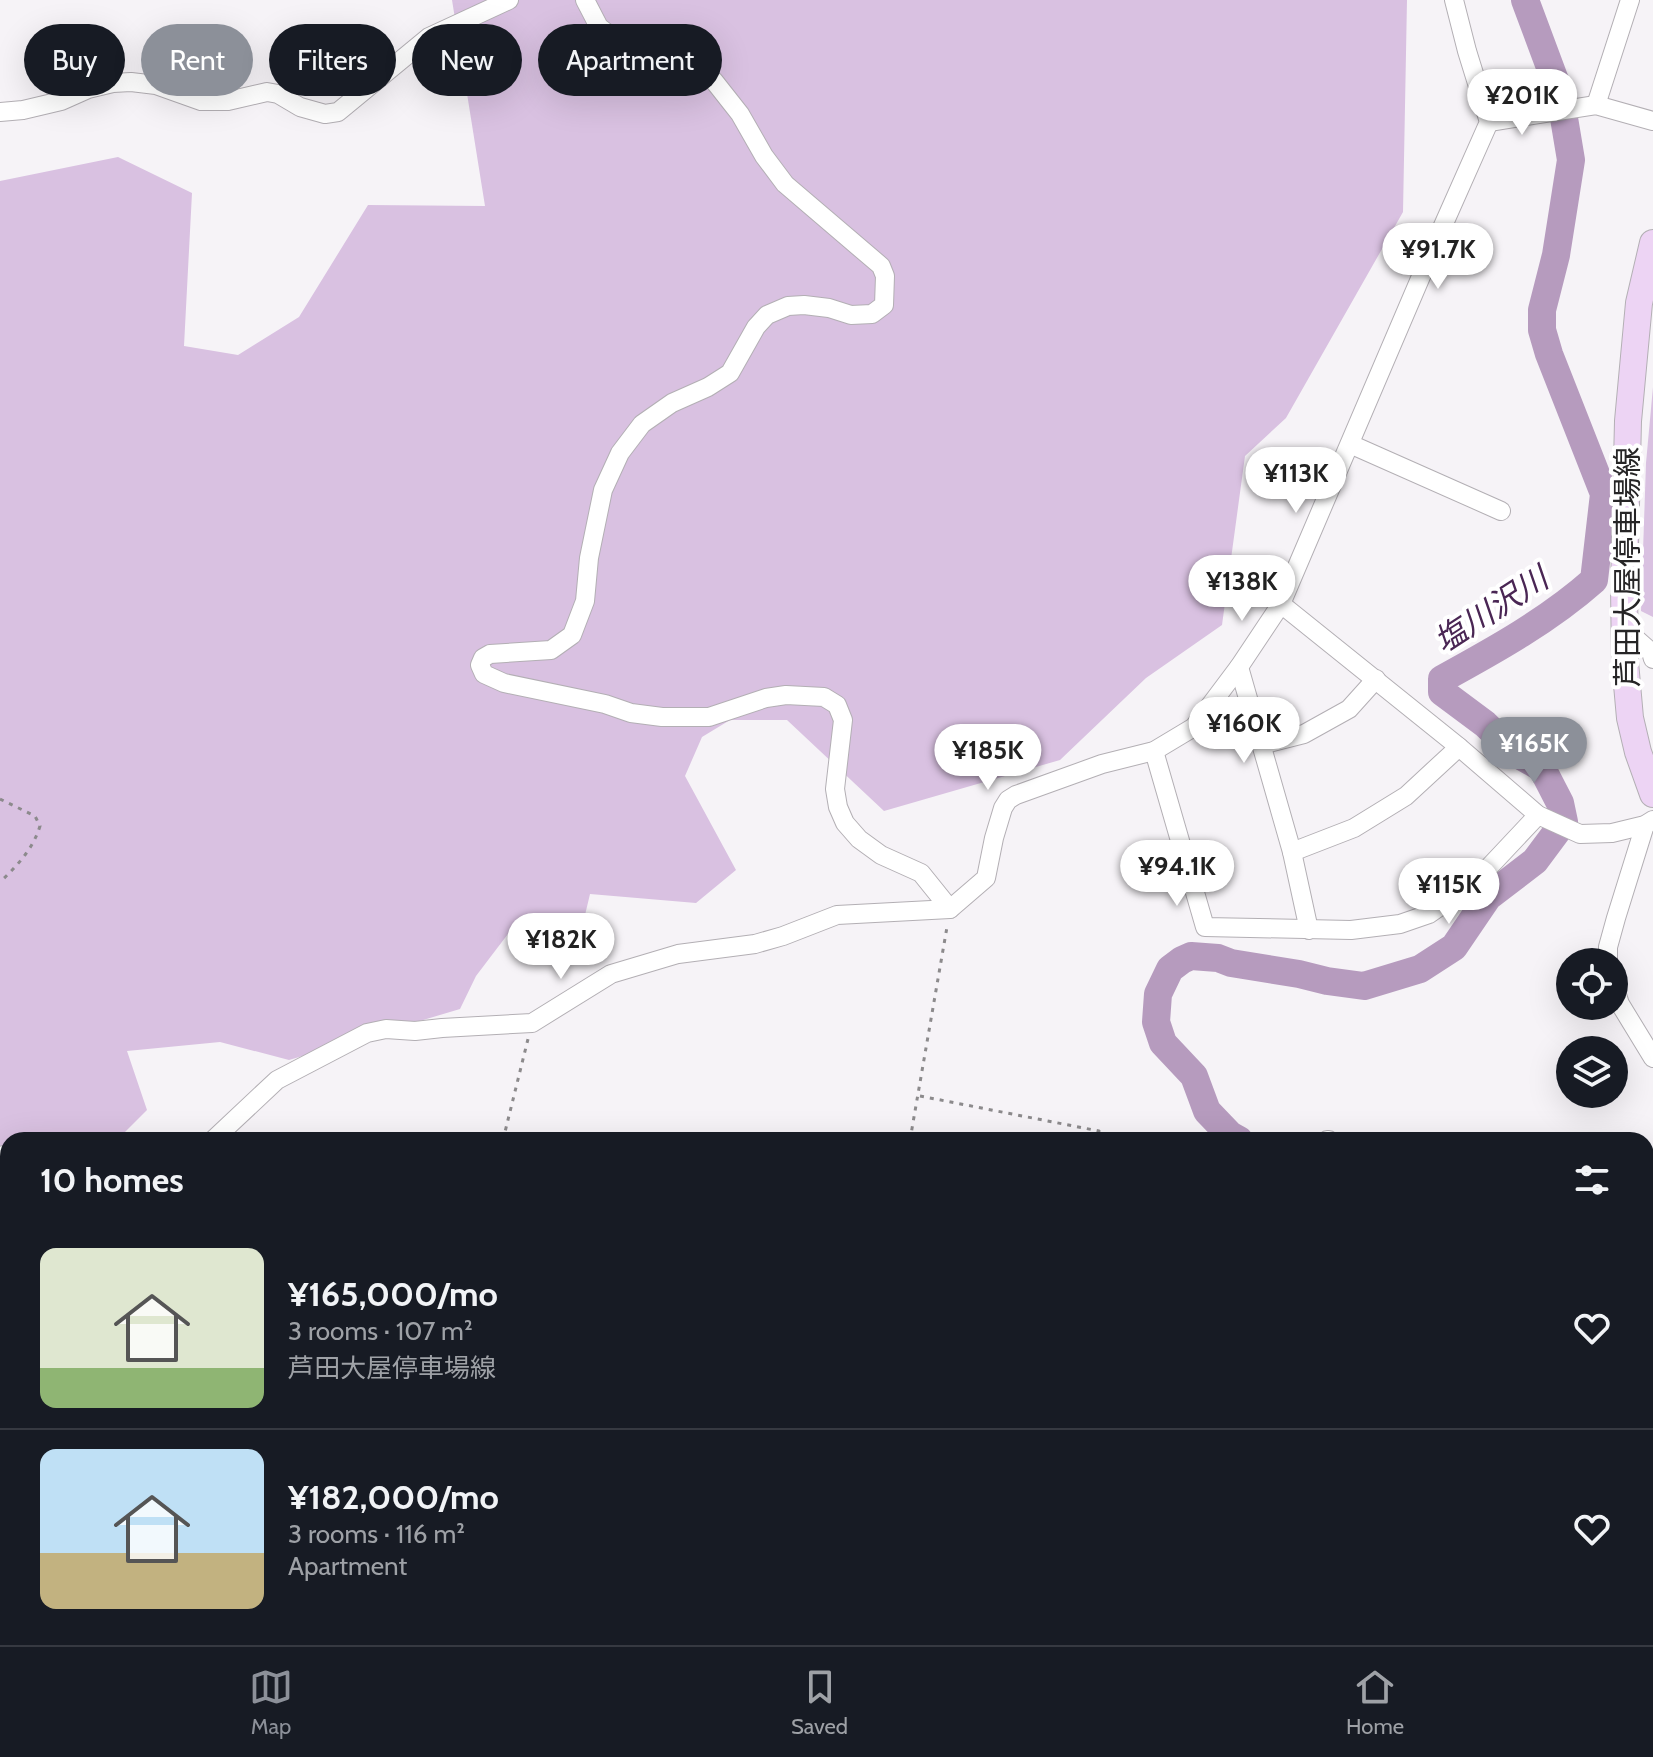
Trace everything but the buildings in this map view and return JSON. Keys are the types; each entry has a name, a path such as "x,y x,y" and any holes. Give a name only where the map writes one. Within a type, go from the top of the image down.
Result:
{"main road":[{"name":"芦田大屋停車場線","path":"1653,243 1639,303 1628,421 1625,629 1630,718 1653,794"}],"street":[{"path":"0,112 23,110 61,101 88,89 131,82 156,85 201,101 228,101 267,92 278,94 300,107 325,114 338,112 429,37 509,0"},
{"path":"585,0 599,27 620,43 694,67 714,81 740,114 764,156 785,184 881,266 885,276 884,305 872,314 851,315 804,305 788,306 767,315 756,327 730,373 672,403 642,424 620,453 603,490 589,558 585,601 572,635 551,650 490,654 483,658 480,665 484,674 504,683 605,704 631,713 662,717 709,717 766,698 786,695 824,697 837,705 843,720 835,789 845,823 859,839 881,855 921,873 950,909"},
{"path":"222,1132 277,1080 367,1033 386,1029 415,1031 532,1023 611,974 678,954 755,944 837,915 950,909 986,878 994,838 1008,800 1102,764 1154,751 1194,727 1281,604 1489,122 1454,0"},
{"path":"1589,106 1630,0"},
{"path":"1489,122 1589,106 1653,121"},
{"path":"1350,444 1501,511"},
{"path":"1281,604 1459,747 1538,815 1580,834 1612,833 1649,823"},
{"path":"1625,629 1651,652 1653,659"},
{"path":"1239,667 1292,852 1309,930"},
{"path":"1261,745 1304,734 1349,709 1376,679"},
{"path":"1292,852 1354,828 1406,796 1459,747"},
{"path":"1154,751 1205,927 1351,930 1400,924 1429,914 1475,882 1538,815"},
{"path":"1608,948 1649,823"},
{"path":"1628,1017 1653,1058"}],"path":[{"path":"0,799 35,816 40,826 37,837 20,863 0,882"},
{"path":"911,1132 950,909"},
{"path":"505,1132 532,1023"},
{"path":"918,1096 1099,1132"}],"shaded area":[{"path":"452,0 1407,0 1403,212 1286,418 1245,456 1222,625 1146,678 1060,760 884,811 787,720 730,720 702,737 685,776 736,870 696,903 590,894 581,932 514,926 476,976 460,1009 289,1060 220,1042 127,1051 147,1110 125,1132 0,1132 0,181 118,157 192,193 184,346 238,355 299,317 368,205 485,206 467,96 522,96 522,24 456,24"},
{"path":"1653,387 1653,617 1641,611 1646,463"}],"waterway":[{"name":"塩川沢川","path":"1227,1132 1207,1111 1194,1076 1163,1043 1156,1022 1158,994 1170,969 1191,956 1218,958 1231,963 1364,986 1420,969 1454,947 1488,897 1535,861 1564,822 1560,803 1542,768 1514,752 1485,724 1442,692 1442,679 1540,621 1594,580 1604,494 1542,330 1542,310 1556,255 1571,160 1560,94 1525,0"}]}
